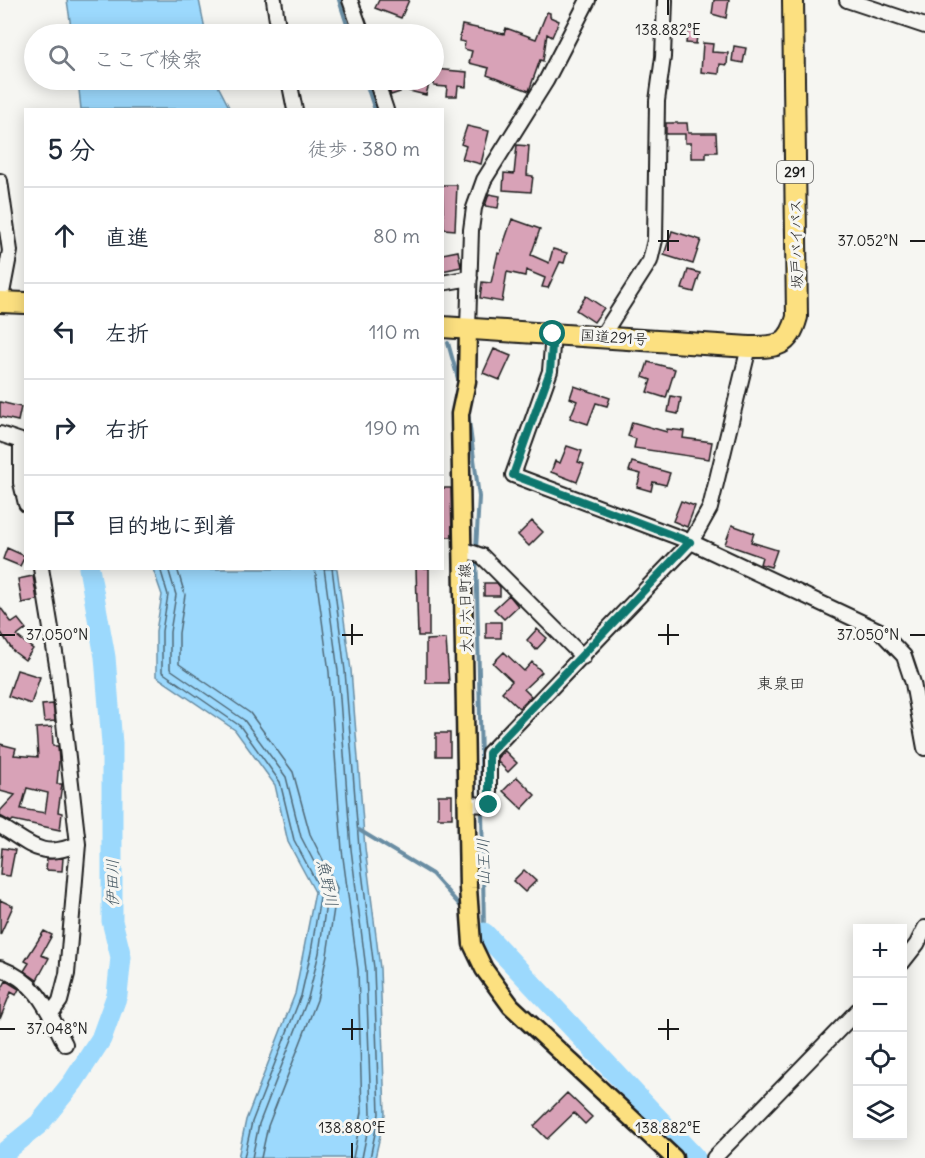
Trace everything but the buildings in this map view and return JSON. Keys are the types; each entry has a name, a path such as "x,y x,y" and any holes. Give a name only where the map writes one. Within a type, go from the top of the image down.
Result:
{"highway":[{"name":"坂戸バイパス","path":"785,341 793,332 797,317 793,0"},
{"path":"1,297 24,303"},
{"name":"国道291号","path":"444,327 749,347 770,347 785,341"}],"main road":[{"name":"大月六日町線","path":"468,328 467,381 460,414 465,550 468,888 472,944 484,969 511,1006 674,1158"}],"street":[{"path":"274,0 278,24"},
{"path":"350,0 358,24"},
{"path":"468,328 471,230 474,208 484,180 546,81 588,0"},
{"path":"602,336 650,261 655,240 657,101 663,57 665,0"},
{"path":"847,0 925,26"},
{"path":"291,90 295,108"},
{"path":"379,90 385,108"},
{"path":"0,182 10,251 1,297"},
{"path":"444,283 470,278"},
{"path":"553,334 550,371 513,475 690,542 880,631 904,656 913,683 925,748"},
{"path":"467,804 489,805 489,753 583,657 690,542 710,508 749,347"},
{"path":"0,434 21,441 21,483 24,496"},
{"path":"465,550 482,556 583,657"},
{"path":"41,570 58,671 78,844 67,974 60,1001 50,1015"},
{"path":"0,826 42,851 59,852 78,844"},
{"path":"907,958 925,928"},
{"path":"0,968 14,974 38,991 65,1044"},
{"path":"719,1153 853,1015"}],"water":[{"path":"67,0 199,0 204,24 71,24"},
{"path":"79,90 220,90 229,108 81,108"},
{"name":"魚野川","path":"153,570 337,570 351,670 365,848 380,968 385,1114 375,1158 238,1158 246,1120 295,994 315,892 288,842 275,785 235,730 156,676 156,631 162,595"}],"waterway":[{"name":"山王川","path":"339,0 347,24"},
{"name":"山王川","path":"368,90 374,108"},
{"name":"山王川","path":"448,343 460,386"},
{"name":"山王川","path":"468,413 479,497 476,549 482,801"},
{"name":"伊田川","path":"0,1156 39,1124 73,1082 101,1039 117,995 121,957 112,921 112,744 105,657 89,570"},
{"name":"山王川","path":"482,808 484,933"},
{"path":"359,830 432,874 464,910"},
{"name":"山王川","path":"484,933 695,1158"}],"district":[{"name":"東泉田","path":"781,683"}],"route":[{"path":"489,805 489,753 583,657 690,542 513,475 550,371 553,334"}]}
